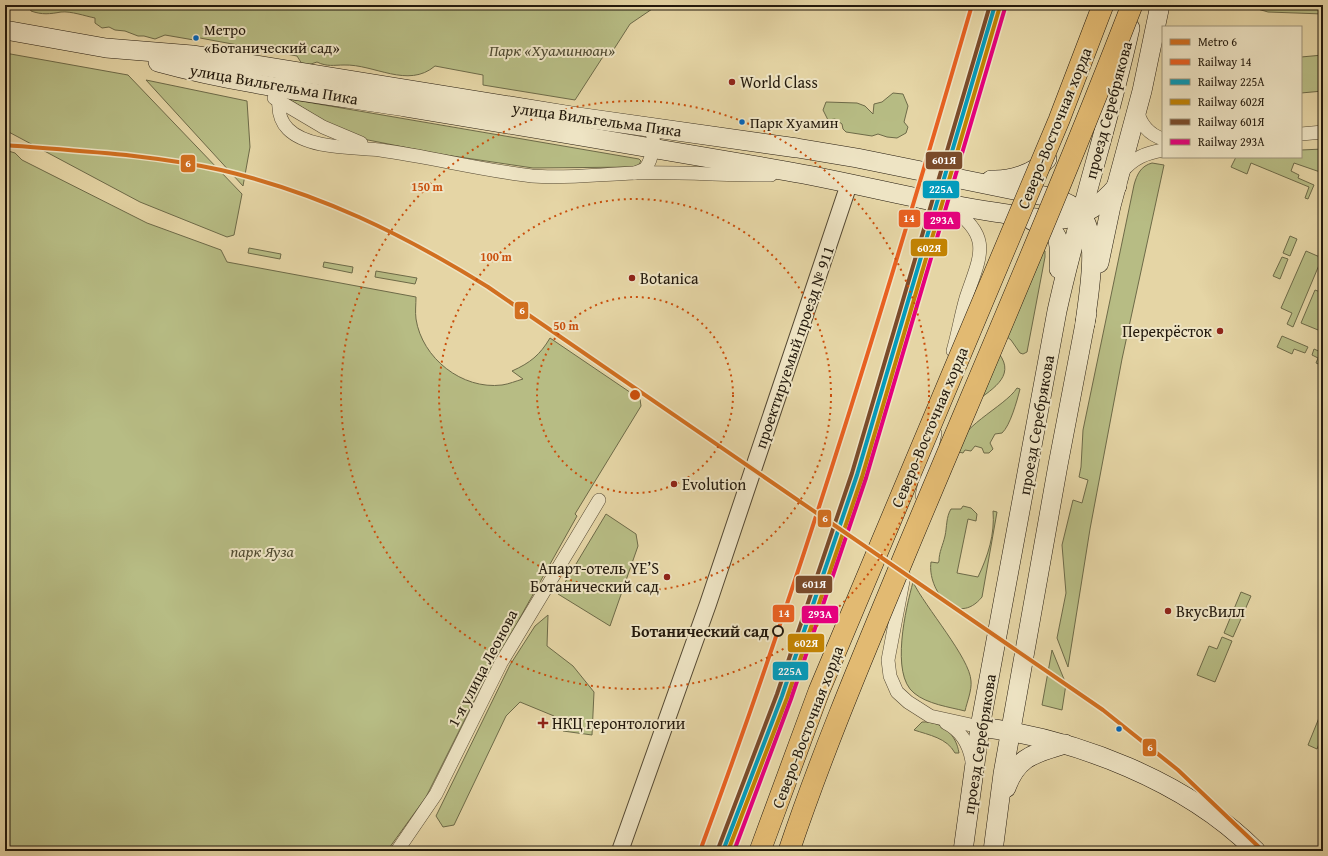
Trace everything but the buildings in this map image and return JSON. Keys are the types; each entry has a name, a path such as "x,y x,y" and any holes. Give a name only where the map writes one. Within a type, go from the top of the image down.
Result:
{"main road":[{"path":"962,179 998,180 1021,176 1034,170 1045,161 1054,150 1104,5"},
{"name":"Северо-Восточная хорда","path":"760,851 819,691 1059,120 1104,5"},
{"name":"Северо-Восточная хорда","path":"788,851 847,696 1076,149 1133,5"},
{"name":"проезд Серебрякова","path":"963,851 980,727 1057,311 1069,257 1117,85 1133,5"},
{"name":"проезд Серебрякова","path":"993,851 1011,731 1055,478 1085,324 1118,181 1137,109 1160,5"},
{"name":"улица Вильгельма Пика","path":"5,30 106,48 170,65 252,82 280,94 652,147 809,175 946,203 1016,215 1065,219 1081,214 1097,205 1110,195 1118,181"},
{"name":"улица Вильгельма Пика","path":"106,48 192,55 857,158 1049,197 1062,201 1081,214"},
{"path":"1081,214 1091,239 1092,253 1085,324"},
{"path":"1016,215 1050,227 1055,232 1059,244 1057,311"},
{"path":"980,727 1011,731 1065,744 1114,761 1162,784 1225,824 1256,851"},
{"path":"998,810 1015,768 1033,755 1065,744"}],"street":[{"path":"296,72 288,74 283,79 280,94 280,116 287,128 299,137 314,142 381,151 533,176 582,176 635,173 809,175"},
{"path":"280,94 323,127 381,151"},
{"path":"1137,109 1142,124 1149,132 1162,138"},
{"path":"635,173 645,169 648,165 652,147 652,132 646,126"},
{"path":"1302,134 1323,132"},
{"path":"1118,181 1134,160 1143,154 1162,150"},
{"name":"проектируемый проезд № 911","path":"620,851 708,604 849,184"},
{"path":"946,203 962,215 973,227 981,254 977,270 966,298 950,364 905,572 888,660 890,676 897,692 908,702 930,716 953,726 963,736 968,744 974,768"},
{"name":"1-я улица Леонова","path":"397,851 436,794 504,656 599,500"},
{"path":"930,716 980,727"}],"green space":[{"name":"Парк «Хуаминюан»","path":"25,5 658,5 630,24 614,49 609,53 606,52 575,100 483,85 483,75 435,66 425,73 402,76 355,66 327,65 317,62 308,65 302,64 297,56 200,38 194,40 165,35 155,39 138,36 125,31 115,30 109,27 102,28 95,23 95,18 69,12 46,14 39,13 31,11 29,6"},
{"path":"1244,5 1323,5 1323,14 1268,12"},
{"path":"5,53 128,75 242,194 234,235 227,237 140,202 5,130"},
{"path":"1323,55 1323,91 1302,93 1302,57"},
{"path":"146,80 247,101 250,147 243,186"},
{"path":"893,93 903,94 908,106 904,122 908,127 906,133 897,138 878,134 872,136 846,132 843,129 842,124 835,119 828,120 823,110 826,102 857,103 865,106 873,114 874,104 882,102"},
{"path":"289,99 639,159 641,161 637,167 533,168 439,154 358,138 338,130"},
{"path":"1323,149 1323,173 1294,163 1291,171 1299,175 1298,178 1314,185 1308,199 1305,198 1309,187 1251,163 1247,174 1231,167 1236,158 1302,158 1302,150"},
{"name":"парк Яуза","path":"5,150 15,153 22,160 147,223 221,250 227,262 416,297 416,319 426,346 435,358 459,377 487,385 502,385 523,379 512,371 534,358 550,338 640,399 641,406 575,514 577,516 480,689 426,797 387,851 5,851"},
{"path":"1152,163 1164,165 1122,359 1090,529 1068,667 1057,638 1066,593 1062,545 1073,500 1082,503 1088,480 1079,477 1083,430 1134,185 1140,171 1148,164"},
{"path":"1290,236 1297,239 1290,256 1283,253"},
{"path":"249,248 281,254 280,259 248,253"},
{"path":"1041,250 1045,251 1045,257 1027,352 1023,354 1020,353 1011,340 1001,332"},
{"path":"1306,251 1322,258 1293,327 1287,324 1292,313 1281,308"},
{"path":"1282,257 1288,259 1280,279 1273,276"},
{"path":"324,262 353,267 352,273 323,267"},
{"path":"376,271 417,278 415,284 375,277"},
{"path":"1315,290 1323,293 1323,332 1301,323"},
{"path":"1282,336 1308,347 1305,353 1294,349 1292,354 1277,347"},
{"path":"995,349 1002,358 1005,366 1004,373 996,386 975,402"},
{"path":"1314,349 1323,353 1323,366 1316,363 1318,358 1312,355"},
{"path":"1017,388 1020,389 1005,430 1002,433 995,434 990,443 993,449 989,453 984,453 982,448 975,446 971,451 965,450 963,453 959,452 960,443 964,435 982,418 1002,403"},
{"path":"963,506 971,508 977,514 976,521 968,519 957,573 978,577 990,545 993,528 993,511 997,512 982,597 972,606 963,609 954,607 946,602 939,594 931,573 931,562 938,563 939,561 949,512 951,509 961,509"},
{"path":"606,514 636,534 638,546 610,626 558,594"},
{"path":"913,582 955,646 969,671 971,688 965,711 938,705 925,700 914,693 907,684 901,656 904,624"},
{"path":"1241,592 1251,596 1233,637 1224,633"},
{"path":"548,615 547,646 573,666 594,692 592,735 563,731 554,716 520,702 506,716 454,825 443,827 436,816 510,665 535,626"},
{"path":"1222,637 1232,641 1215,682 1197,675 1209,646 1217,649"},
{"path":"1052,650 1066,684 1062,710 1042,705"},
{"path":"1323,708 1323,734 1317,749 1308,745"},
{"path":"922,722 936,724 947,730 955,740 959,753 955,753 952,748 942,740 914,730"}],"metro line":[{"name":"6","path":"5,145 86,151 167,160 221,170 257,179 326,203 359,217 424,250 488,287 1103,710 1178,770 1263,851"}],"rail line":[{"name":"14","path":"700,851 738,747 844,431 972,5"},
{"name":"601Я","path":"718,849 777,694 852,473 990,5"},
{"name":"225А","path":"723,851 782,696 857,475 995,5"},
{"name":"602Я","path":"728,851 787,698 862,477 1000,6"},
{"name":"293А","path":"734,851 791,699 866,478 1005,8"}],"place":[{"name":"Метро «Ботанический сад»","path":"196,38"},
{"name":"World Class","path":"732,82"},
{"name":"Парк Хуамин","path":"742,122"},
{"name":"Botanica","path":"632,278"},
{"name":"Перекрёсток","path":"1220,331"},
{"name":"Evolution","path":"674,484"},
{"name":"Апарт-отель YE’S Ботанический сад","path":"667,577"},
{"name":"ВкусВилл","path":"1168,611"},
{"name":"Ботанический сад","path":"778,631"},
{"name":"НКЦ геронтологии","path":"543,723"}]}
